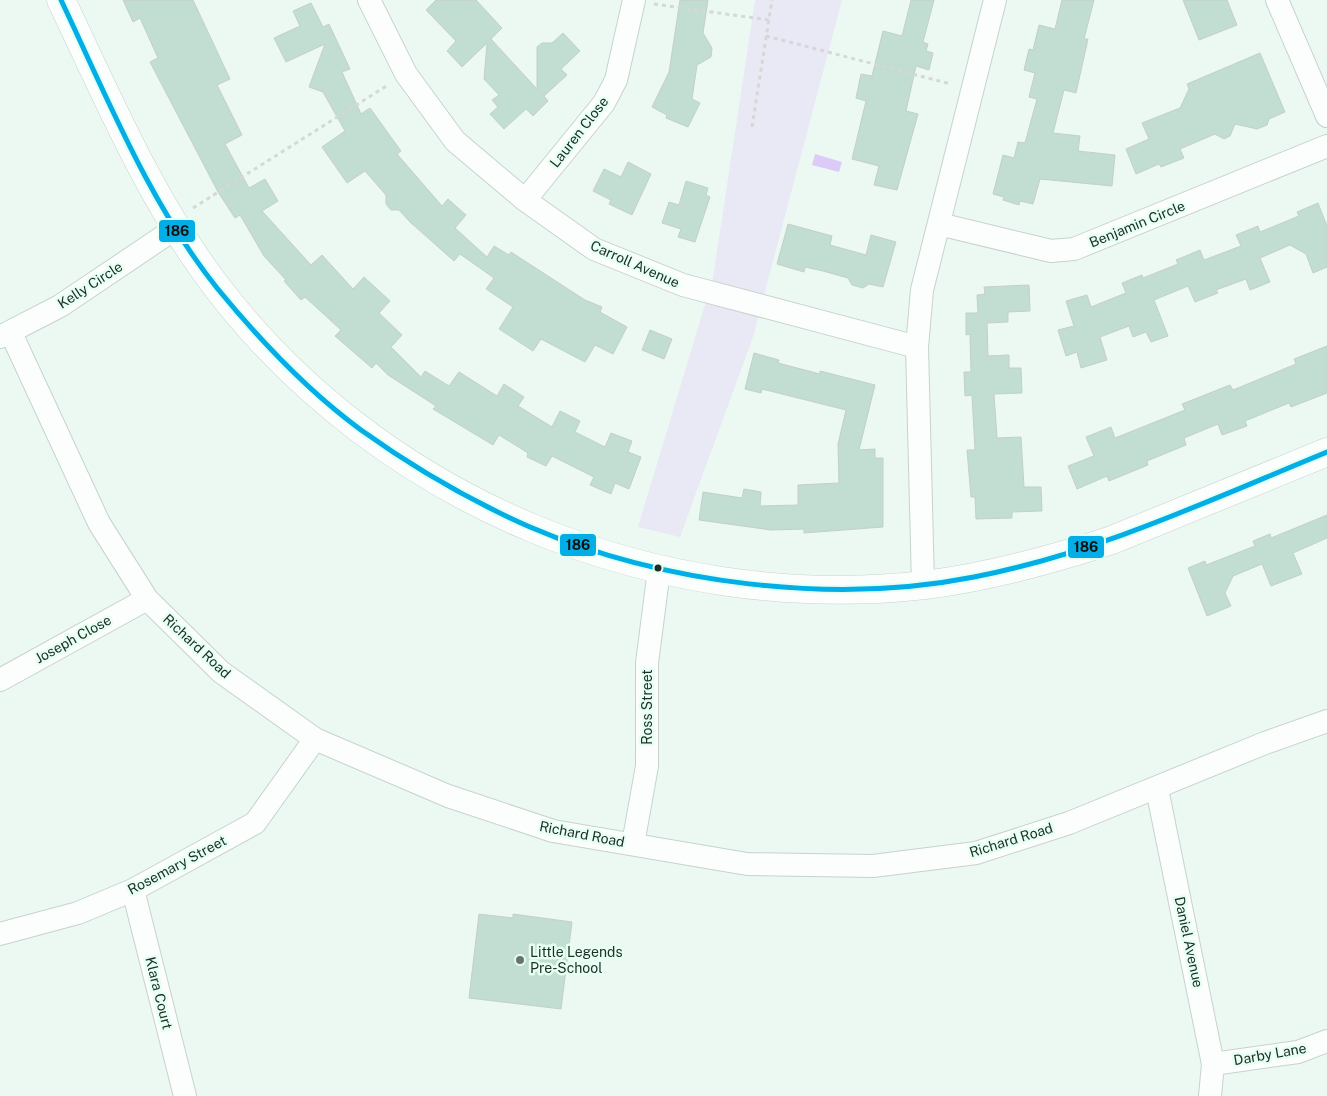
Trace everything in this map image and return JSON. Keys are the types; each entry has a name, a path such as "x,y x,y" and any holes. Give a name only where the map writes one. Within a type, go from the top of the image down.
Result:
{"main road":[{"path":"61,0 138,162 174,224 218,288 271,349 336,410 376,441 452,490 512,520 582,548 659,570 742,584 817,590 923,585 998,573 1112,540 1327,452"}],"street":[{"name":"Carroll Avenue","path":"369,0 406,74 455,141 525,200 594,249 683,285 917,347"},
{"name":"Lauren Close","path":"525,200 604,103 616,80 634,0"},
{"path":"923,585 917,347 922,290 971,89 996,0"},
{"path":"1277,0 1327,116"},
{"name":"Benjamin Circle","path":"939,224 1051,251 1074,249 1327,146"},
{"name":"Kelly Circle","path":"6,335 60,306 174,224"},
{"name":"Richard Road","path":"6,335 100,523 147,599 221,672 315,739 448,796 553,831 747,864 873,866 976,853 1069,823 1157,789 1264,743 1327,721"},
{"name":"Ross Street","path":"633,844 647,766 647,663 659,570"},
{"name":"Joseph Close","path":"0,680 147,599"},
{"name":"Rosemary Street","path":"0,934 78,913 133,890 255,823 315,739"},
{"name":"Daniel Avenue","path":"1157,789 1213,1064 1210,1096"},
{"name":"Klara Court","path":"133,890 185,1096"},
{"name":"Darby Lane","path":"1213,1064 1298,1052 1327,1041"}],"path":[{"path":"634,0 769,20"},
{"path":"752,127 772,0"},
{"path":"766,36 971,89"},
{"path":"174,224 406,74"}],"shaded area":[{"path":"755,0 842,0 753,337 680,537 638,527 713,278"},
{"path":"815,154 842,162 839,172 812,165"}],"building":[{"path":"123,0 193,0 230,79 217,85 242,135 225,144 249,188 265,179 278,201 262,211 311,265 322,255 353,289 364,277 390,301 379,313 402,335 391,347 421,377 425,371 449,386 459,372 497,396 504,384 524,397 518,406 552,427 560,411 580,421 575,432 605,447 611,433 632,441 628,452 641,457 629,489 615,483 611,494 590,485 594,477 552,456 546,466 527,457 528,453 499,435 493,445 433,409 436,406 388,375 376,363 372,368 335,336 341,330 305,297 301,300 284,281 286,280 264,256 240,215 235,218 218,192 150,62 158,58 140,18 133,22"},
{"path":"436,0 476,0 502,28 491,39 537,89 537,47 542,43 552,43 563,33 580,51 561,69 567,75 544,96 548,101 533,116 526,109 504,129 490,114 498,107 492,100 499,95 484,79 487,43 462,67 447,51 456,41 426,10"},
{"path":"680,0 708,0 703,33 712,48 711,57 697,65 692,99 700,103 688,127 666,118 667,115 652,107 669,72"},
{"path":"911,0 934,0 923,42 928,44 926,51 933,53 929,70 916,66 906,111 918,114 897,190 874,185 879,166 852,159 866,101 856,98 861,74 872,76 883,31 902,36"},
{"path":"1062,0 1094,0 1084,39 1088,39 1076,93 1064,90 1053,133 1080,136 1078,151 1115,155 1112,186 1040,179 1033,204 1020,201 1019,205 1003,200 1004,197 993,194 1003,155 1014,158 1018,142 1025,143 1037,99 1029,97 1035,73 1024,70 1029,49 1033,50 1039,25 1055,29"},
{"path":"1183,0 1227,0 1237,25 1199,40"},
{"path":"311,3 323,27 329,24 350,69 342,72 361,114 370,108 401,151 397,154 442,206 448,199 466,215 455,228 487,257 494,246 509,255 511,252 585,300 602,307 600,312 627,327 613,354 595,345 585,362 541,339 533,351 499,329 513,307 486,289 494,278 460,254 454,261 399,210 391,210 386,204 386,195 365,171 347,183 322,147 345,131 323,92 309,87 325,44 286,62 274,38 300,26 293,11"},
{"path":"1260,53 1285,112 1269,119 1267,125 1257,129 1235,124 1230,136 1224,139 1215,134 1180,149 1184,158 1161,167 1159,164 1136,174 1126,149 1149,139 1142,123 1180,108 1189,89 1187,84"},
{"path":"628,162 651,174 632,215 609,204 611,200 593,191 604,169 621,177"},
{"path":"686,181 708,188 706,195 710,197 695,242 678,237 681,229 662,223 669,202 679,205"},
{"path":"1318,203 1327,226 1327,267 1313,273 1306,254 1290,245 1260,258 1270,282 1250,290 1246,279 1216,290 1218,293 1195,302 1188,286 1154,300 1168,336 1151,342 1146,332 1133,337 1129,326 1100,337 1107,360 1081,368 1077,352 1066,356 1058,330 1074,326 1066,301 1087,295 1091,307 1126,293 1122,283 1142,275 1143,278 1178,264 1176,260 1200,250 1204,260 1241,246 1236,235 1258,226 1260,232 1299,216 1297,212"},
{"path":"788,224 832,236 830,245 866,255 871,235 896,242 883,287 869,284 863,288 852,285 848,278 823,271 805,267 804,272 777,264"},
{"path":"1029,285 1030,311 1008,312 1008,322 987,323 988,356 1009,355 1009,368 1021,368 1022,393 994,394 997,438 1021,437 1024,487 1041,487 1042,511 1012,512 1012,518 976,519 975,497 971,497 967,450 975,450 972,395 965,396 964,372 971,372 970,334 966,335 966,313 978,313 977,295 985,294 984,287"},
{"path":"650,330 672,339 664,359 642,350"},
{"path":"1327,346 1327,393 1291,407 1289,403 1245,421 1247,426 1222,435 1218,424 1184,438 1186,445 1147,461 1148,465 1109,481 1107,476 1077,489 1068,466 1094,456 1086,437 1111,427 1115,438 1185,410 1182,404 1230,385 1233,390 1296,364 1294,359"},
{"path":"754,353 779,360 778,363 875,385 859,450 875,449 875,458 883,458 883,527 804,533 804,529 771,530 699,520 703,492 742,498 744,489 761,492 760,506 798,505 798,485 839,483 838,444 846,410 762,389 761,393 745,389"},
{"path":"1327,515 1327,538 1293,553 1302,574 1271,586 1262,564 1233,576 1225,593 1231,606 1207,616 1188,568 1205,561 1206,565 1255,546 1253,541 1270,534 1271,538"},
{"name":"Little Legends Pre-School","path":"479,914 513,918 513,914 572,922 561,1009 469,998"}],"transit line":[{"name":"186","path":"61,0 131,148 170,221 217,288 285,364 322,399 361,430 401,458 486,506 530,527 581,547 636,563 692,575 749,584 807,589 864,589 920,585 974,577 1020,567 1065,554 1154,523 1327,452"}],"place":[{"name":"Little Legends Pre-School","path":"520,960"}]}
